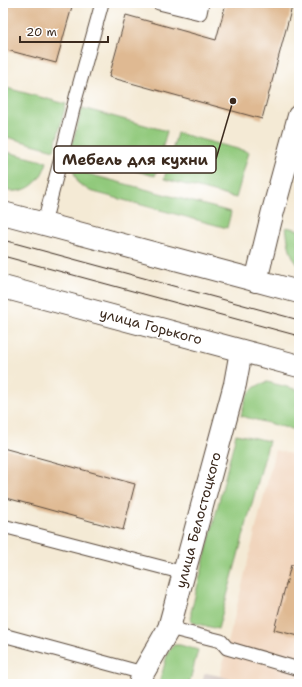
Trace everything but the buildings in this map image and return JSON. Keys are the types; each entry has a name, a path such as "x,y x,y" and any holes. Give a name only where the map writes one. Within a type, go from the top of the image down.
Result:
{"main road":[{"path":"256,281 299,116"},
{"path":"3,213 299,292"},
{"name":"улица Горького","path":"3,287 299,366"},
{"name":"улица Белостоцкого","path":"142,679 169,628 235,384 241,350"}],"lane":[{"path":"44,223 102,3"},
{"path":"159,3 200,13 202,3"},
{"path":"3,526 184,574"},
{"path":"169,628 221,641 227,648 299,669"},
{"path":"3,635 142,679"}],"shaded area":[{"path":"275,450 299,456 299,684 247,684 220,676"},
{"path":"206,673 220,676 247,684 202,684"}],"green space":[{"path":"3,87 66,104 54,150 3,136"},
{"path":"82,108 167,131 155,176 70,153"},
{"path":"177,133 249,152 236,198 164,179"},
{"path":"3,151 47,162 44,170 36,182 31,186 19,191 3,190"},
{"path":"73,170 231,212 227,228 90,191 78,183"},
{"path":"286,227 299,230 299,266 291,253"},
{"path":"267,382 299,390 299,431 241,416 246,398 251,390 260,384"},
{"path":"236,434 269,441 218,629 194,623 191,619 191,612"},
{"path":"174,645 180,645 198,650 189,684 159,684 168,652"}],"tram line":[{"path":"3,240 299,320"},
{"path":"3,256 299,336"}],"place":[{"name":"Мебель для кухни","path":"233,101"}]}
